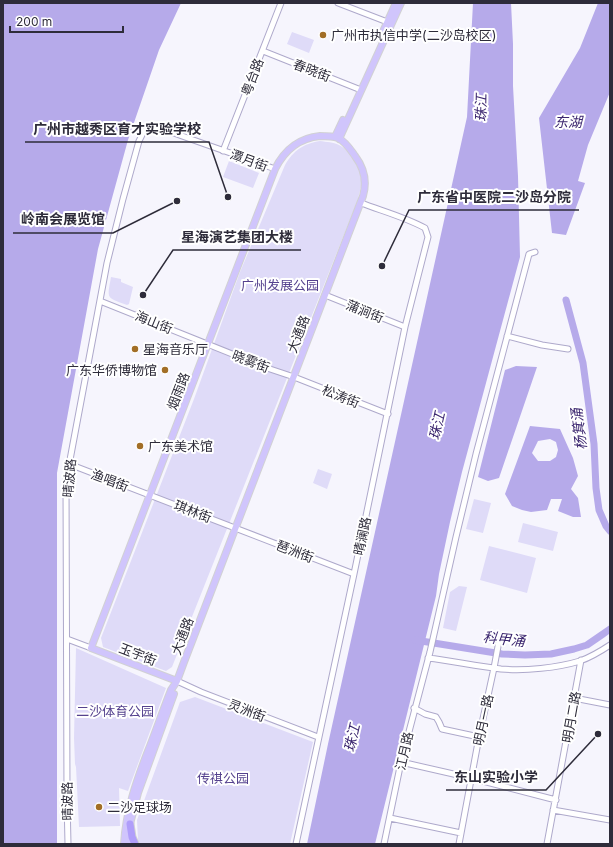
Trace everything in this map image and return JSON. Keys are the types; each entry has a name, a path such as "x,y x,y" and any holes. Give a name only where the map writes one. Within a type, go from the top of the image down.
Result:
{"highway":[{"path":"130,824 132,837 135,844"}],"main road":[{"path":"390,22 396,3"},
{"path":"337,138 390,22 401,3"},
{"name":"烟雨路","path":"91,648 275,169 286,152 302,140 317,136 337,138"},
{"name":"大通路","path":"129,844 130,824 138,793 175,691 177,681 365,190 363,168 351,150 337,138"},
{"name":"玉宇街","path":"91,648 177,681"},
{"name":"大通路","path":"124,844 126,824 134,790 171,690 177,681"}],"street":[{"name":"粤台路","path":"223,150 281,3"},
{"path":"338,3 390,22"},
{"name":"春晓街","path":"263,51 359,89"},
{"name":"潭月街","path":"155,128 160,128 275,169"},
{"name":"晴波路","path":"68,844 66,481 107,262 114,234 139,141 144,131 155,128"},
{"name":"晴澜路","path":"296,844 388,414 405,327 428,237 425,228 361,203"},
{"name":"江月路","path":"384,844 401,762 430,652 465,500 529,254 535,252"},
{"name":"蒲涧街","path":"325,295 405,327"},
{"name":"海山街","path":"100,301 208,344"},
{"path":"507,336 568,350"},
{"name":"晓雾街","path":"208,344 267,368 294,377"},
{"name":"松涛街","path":"294,377 388,414"},
{"name":"渔唱街","path":"69,464 150,495"},
{"name":"琪林街","path":"150,495 235,528"},
{"name":"琶洲街","path":"235,528 354,574"},
{"path":"67,639 91,648"},
{"name":"明月一路","path":"459,844 499,641"},
{"path":"428,658 494,668 535,668 567,664 582,660 610,645"},
{"name":"明月二路","path":"547,844 582,660"},
{"name":"灵洲街","path":"177,681 201,692 318,737"},
{"path":"574,698 610,705"},
{"path":"414,708 425,714 436,717 442,730 479,737"},
{"path":"401,762 556,800"},
{"path":"554,810 610,820"},
{"path":"390,818 461,833"}],"green space":[{"path":"292,32 314,40 309,53 287,44"},
{"name":"广州发展公园","path":"320,141 339,145 351,155 359,169 361,179 361,188 357,202 172,667 166,671 103,647 101,638 194,399 240,272 285,165 292,155 300,148"},
{"path":"229,161 259,173 253,188 223,177"},
{"path":"111,277 121,279 121,282 133,287 129,304 127,305 110,297 109,290"},
{"path":"318,469 332,474 327,489 313,483"},
{"path":"474,499 491,503 483,533 466,529"},
{"path":"523,523 558,532 553,551 518,542"},
{"path":"489,546 536,558 527,593 480,580"},
{"path":"459,586 467,587 456,631 443,628 450,592"},
{"name":"二沙体育公园","path":"76,648 166,688 128,791 119,788 120,826 79,827 74,738"},
{"name":"传祺公园","path":"195,697 313,742 290,844 140,844 138,841 137,820 180,702"}],"water":[{"path":"3,3 181,3 159,50 128,140 98,249 57,473 57,844 3,844"},
{"name":"珠江","path":"473,3 511,3 520,257 462,472 439,574 436,596 375,844 307,844 467,117"},
{"name":"东湖","path":"598,3 610,3 610,92 588,145 578,181 585,183 566,235 552,233 539,118 580,48"},
{"path":"516,366 537,367 499,478 488,481 478,477 505,370"},
{"path":"530,426 560,429 573,458 578,476 571,489 578,498 581,517 573,517 558,511 562,499 551,499 547,510 531,512 512,506 505,494","holes":["550,439 556,442 558,450 556,457 550,461 538,461 532,453 538,441"]}],"waterway":[{"name":"杨箕涌","path":"566,300 583,363 594,444 596,488 599,510 606,526 610,531"},
{"name":"科甲涌","path":"415,640 502,654 551,654 587,645 610,629"}],"place":[{"name":"广州市执信中学(二沙岛校区)","path":"323,35"},
{"name":"广州市越秀区育才实验学校","path":"228,197"},
{"name":"岭南会展览馆","path":"177,201"},
{"name":"广东省中医院二沙岛分院","path":"382,266"},
{"name":"星海演艺集团大楼","path":"143,295"},
{"name":"星海音乐厅","path":"135,349"},
{"name":"广东华侨博物馆","path":"165,370"},
{"name":"广东美术馆","path":"140,446"},
{"name":"东山实验小学","path":"598,734"},
{"name":"二沙足球场","path":"99,807"}]}
